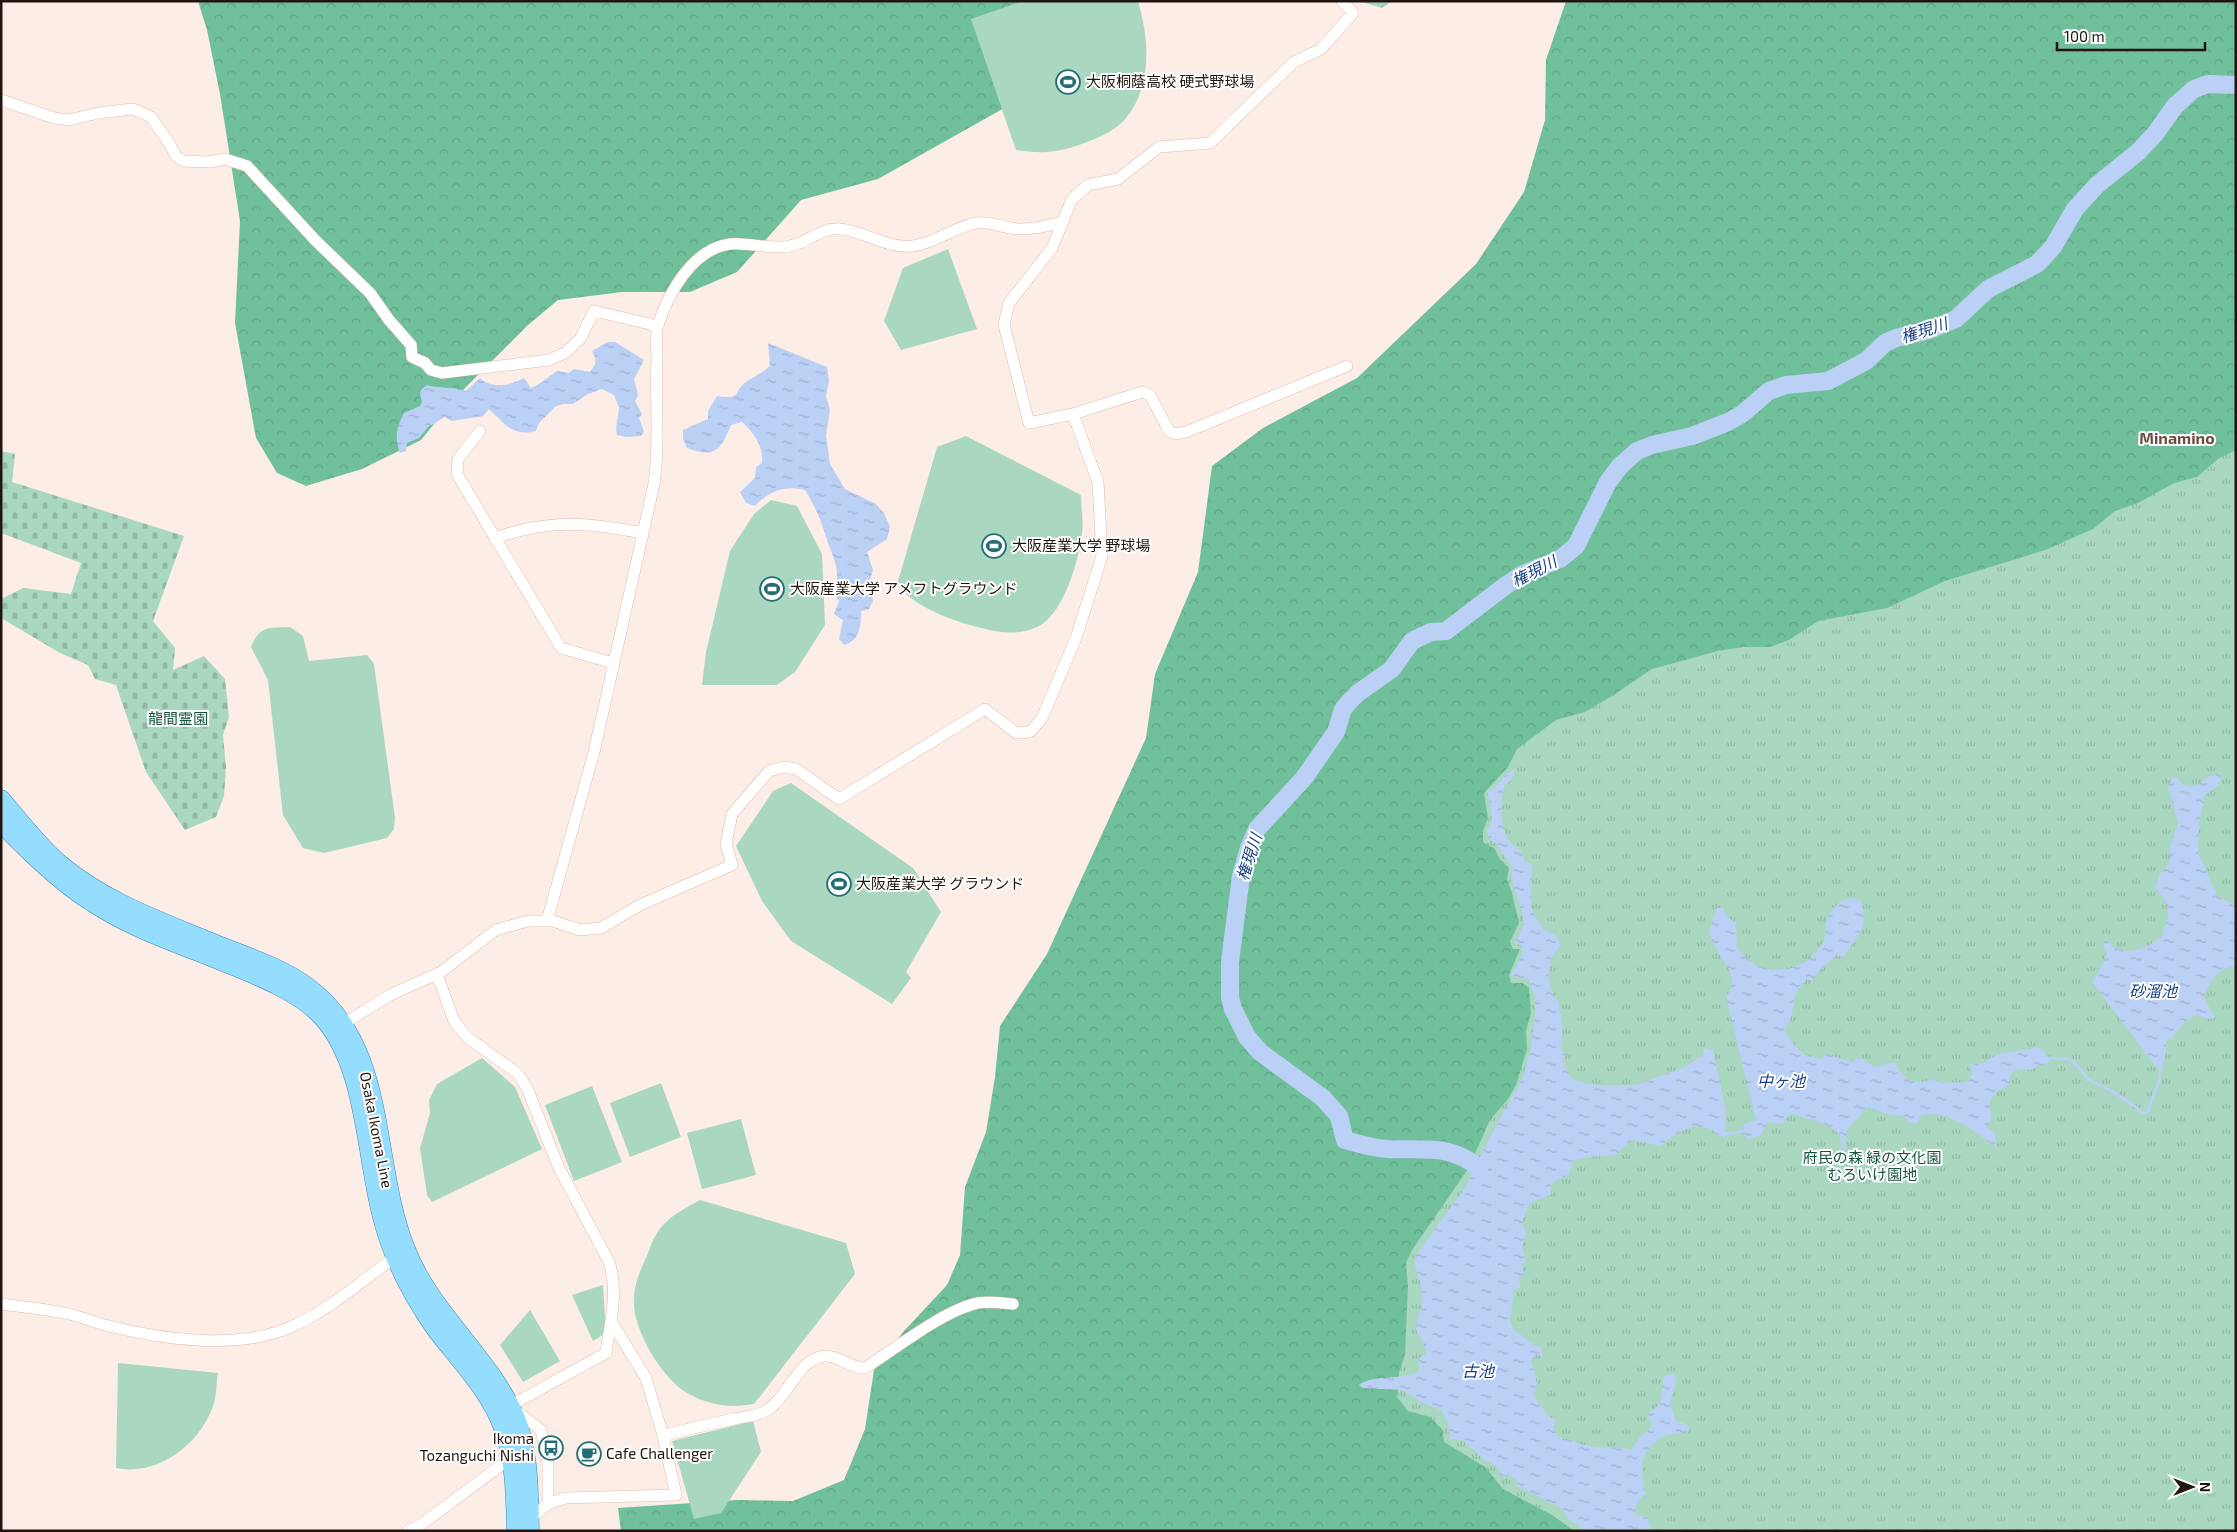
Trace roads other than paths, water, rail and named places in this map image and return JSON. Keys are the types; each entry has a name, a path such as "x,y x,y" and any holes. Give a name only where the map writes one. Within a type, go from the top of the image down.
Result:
{"main road":[{"name":"Osaka Ikoma Line","path":"1,800 42,847 60,864 87,884 118,902 277,970 299,982 330,1006 354,1043 367,1075 378,1127 387,1186 406,1251 424,1286 491,1375 516,1418 525,1451 530,1525"},
{"name":"Osaka Ikoma Line","path":"1,822 60,880 94,904 137,927 258,976 290,992 321,1015 342,1046 357,1090 383,1222 395,1257 411,1291 433,1325 479,1385 503,1427 511,1458 515,1489 516,1531"}],"street":[{"path":"1342,1 1353,13 1327,42 1320,49 1294,62 1210,143 1159,147 1118,179 1088,184 1072,199 1052,248 1009,303 1004,325 1028,423 1073,414 1142,392 1150,395 1169,431 1176,434 1240,411 1347,366"},
{"path":"1,100 46,116 69,120 98,113 133,109 151,118 176,156 183,161 209,162 226,159 248,166 316,241 370,293 389,320 411,345 412,357 425,363 431,370 442,372 468,371 514,362 549,360 565,353 580,339 594,311 650,324 657,328"},
{"path":"547,920 594,752 657,465 655,396 657,328 669,297 690,265 714,249 729,244 790,246 826,230 838,228 854,231 888,244 912,246 930,241 960,226 993,223 1011,228 1039,227 1063,222"},
{"path":"343,1024 390,994 437,974 496,930 528,921 547,920 553,920 580,930 601,928 640,904 732,865 726,844 732,814 769,771 784,767 796,769 839,799 985,709 1016,734 1030,732 1042,718 1076,638 1102,556 1098,482 1073,414"},
{"path":"480,431 458,459 457,474 561,648 613,663"},
{"path":"494,538 545,524 595,524 643,533"},
{"path":"437,974 454,1021 467,1037 517,1073 527,1088 559,1168 609,1262 613,1276 614,1297 606,1353 510,1406 541,1430 548,1462 548,1504"},
{"path":"1,1304 71,1315 108,1326 181,1340 242,1339 269,1334 313,1316 395,1257"},
{"path":"663,1436 697,1426 764,1412 792,1384 806,1365 824,1356 833,1357 855,1368 865,1368 940,1320 968,1306 980,1303 1013,1304"},
{"path":"530,1525 548,1504 565,1498 676,1495 663,1436 646,1378 611,1321"},
{"path":"408,1531 422,1524 511,1458"}],"water":[{"path":"608,342 615,342 644,360 634,379 638,395 635,401 642,414 639,418 644,431 641,436 626,437 617,435 619,408 614,395 602,389 588,394 573,404 556,406 539,423 536,431 515,431 489,409 483,416 452,421 445,417 428,427 419,438 407,443 406,451 400,453 397,432 400,423 404,413 420,406 422,402 420,392 427,385 466,391 480,378 490,384 502,385 524,378 531,388 558,371 569,373 574,369 590,372 596,362 592,351"},
{"path":"768,343 827,367 829,381 826,396 830,410 826,435 830,464 845,489 876,504 884,513 890,527 887,539 867,552 873,570 870,580 873,601 869,609 861,611 860,627 856,636 844,645 839,639 843,620 834,614 839,601 834,594 837,578 836,564 820,519 805,490 784,489 766,496 755,506 746,503 740,492 755,478 756,467 762,463 762,457 760,446 742,422 731,425 720,446 711,452 687,448 683,439 683,430 708,419 708,411 717,396 734,396 746,382 770,366"},
{"name":"古池","path":"1515,769 1511,780 1504,786 1502,797 1503,826 1507,837 1520,851 1525,862 1532,863 1531,902 1534,914 1543,930 1555,935 1561,946 1551,959 1549,980 1558,1003 1561,1020 1561,1049 1566,1055 1562,1062 1572,1079 1596,1085 1636,1085 1683,1068 1703,1055 1704,1048 1713,1050 1726,1112 1725,1138 1708,1128 1688,1128 1660,1146 1633,1140 1619,1150 1618,1154 1573,1161 1568,1176 1554,1181 1550,1188 1552,1194 1529,1204 1522,1221 1526,1234 1522,1246 1526,1262 1522,1264 1524,1277 1518,1277 1521,1288 1514,1289 1510,1321 1513,1329 1536,1346 1542,1348 1542,1356 1536,1355 1531,1360 1537,1383 1533,1395 1550,1418 1556,1418 1553,1428 1556,1435 1583,1445 1632,1449 1638,1439 1651,1427 1651,1422 1648,1418 1649,1413 1660,1404 1664,1376 1672,1374 1677,1377 1670,1403 1676,1420 1689,1426 1688,1433 1671,1434 1657,1441 1651,1446 1644,1459 1642,1470 1643,1490 1647,1494 1637,1502 1635,1515 1647,1517 1651,1527 1649,1531 1584,1531 1577,1524 1570,1521 1561,1508 1515,1485 1519,1482 1511,1476 1500,1475 1498,1467 1483,1459 1463,1440 1450,1439 1448,1423 1441,1410 1423,1403 1402,1390 1363,1388 1359,1385 1371,1380 1404,1376 1419,1371 1419,1358 1426,1354 1426,1349 1416,1329 1422,1299 1421,1286 1415,1267 1416,1255 1465,1188 1491,1135 1522,1079 1531,1049 1535,1016 1535,996 1528,979 1511,975 1522,955 1522,946 1515,943 1523,925 1522,912 1512,882 1512,867 1499,847 1489,839 1487,830 1492,816 1487,791 1496,786 1510,771"},
{"name":"砂溜池","path":"2221,773 2220,784 2205,795 2199,823 2198,852 2218,897 2236,905 2236,966 2219,972 2206,991 2204,997 2215,1018 2208,1019 2197,1015 2185,1021 2171,1039 2166,1039 2166,1052 2162,1067 2158,1069 2092,982 2099,972 2107,953 2104,947 2105,938 2116,948 2130,951 2142,948 2163,935 2162,931 2168,920 2168,908 2164,898 2155,888 2160,873 2164,871 2170,860 2170,847 2178,823 2168,785 2176,777 2185,786 2197,786 2207,777"},
{"name":"中ヶ池","path":"1851,898 1861,900 1864,920 1863,927 1843,958 1837,955 1819,971 1812,981 1807,979 1799,988 1787,1027 1787,1035 1805,1055 1821,1059 1828,1053 1854,1063 1855,1058 1862,1059 1875,1067 1895,1062 1906,1078 1915,1082 1934,1079 1941,1083 1968,1082 1972,1074 1970,1065 1984,1063 1994,1055 2039,1047 2043,1049 2050,1061 2031,1070 2015,1069 2009,1079 2011,1084 1995,1093 1990,1100 1991,1117 1987,1127 1995,1133 1996,1147 1961,1123 1942,1115 1921,1115 1917,1124 1909,1122 1904,1116 1886,1114 1872,1108 1864,1109 1848,1128 1843,1159 1841,1141 1836,1131 1792,1113 1785,1119 1783,1124 1768,1122 1761,1135 1747,1140 1743,1124 1756,1120 1726,997 1732,985 1732,979 1714,945 1709,931 1717,908 1723,908 1726,916 1736,923 1737,948 1746,958 1760,967 1779,970 1800,965 1817,952 1825,937 1827,919 1832,910 1838,904"}],"waterway":[{"name":"権現川","path":"1479,1168 1468,1160 1446,1152 1424,1149 1381,1148 1345,1140 1339,1116 1323,1098 1260,1052 1247,1037 1233,1009 1230,997 1230,962 1241,876 1257,829 1304,778 1336,732 1343,709 1358,693 1392,669 1412,641 1431,632 1446,631 1523,574 1560,559 1576,546 1608,482 1620,466 1637,451 1652,445 1692,436 1728,422 1742,414 1769,391 1786,385 1828,381 1866,361 1885,343 1896,338 1929,330 1956,319 1988,289 2037,264 2053,247 2075,209 2097,185 2138,152 2155,134 2175,106 2194,89 2208,84 2236,85"},
{"path":"2043,1058 2068,1059 2074,1062 2089,1080 2114,1092 2144,1113 2148,1112 2158,1083 2160,1065"},
{"path":"1723,1134 1747,1131"}],"place":[{"name":"大阪桐蔭高校 硬式野球場","path":"1068,82"},
{"name":"大阪産業大学 野球場","path":"994,546"},
{"name":"大阪産業大学 アメフトグラウンド","path":"772,589"},
{"name":"大阪産業大学 グラウンド","path":"839,884"},
{"name":"Ikoma Tozanguchi Nishi","path":"551,1448"},
{"name":"Cafe Challenger","path":"589,1454"}],"district":[{"name":"Minamino","path":"2177,438"}],"park label":[{"name":"龍間霊園","path":"178,719"},
{"name":"府民の森 緑の文化園 むろいけ園地","path":"1872,1166"}]}
